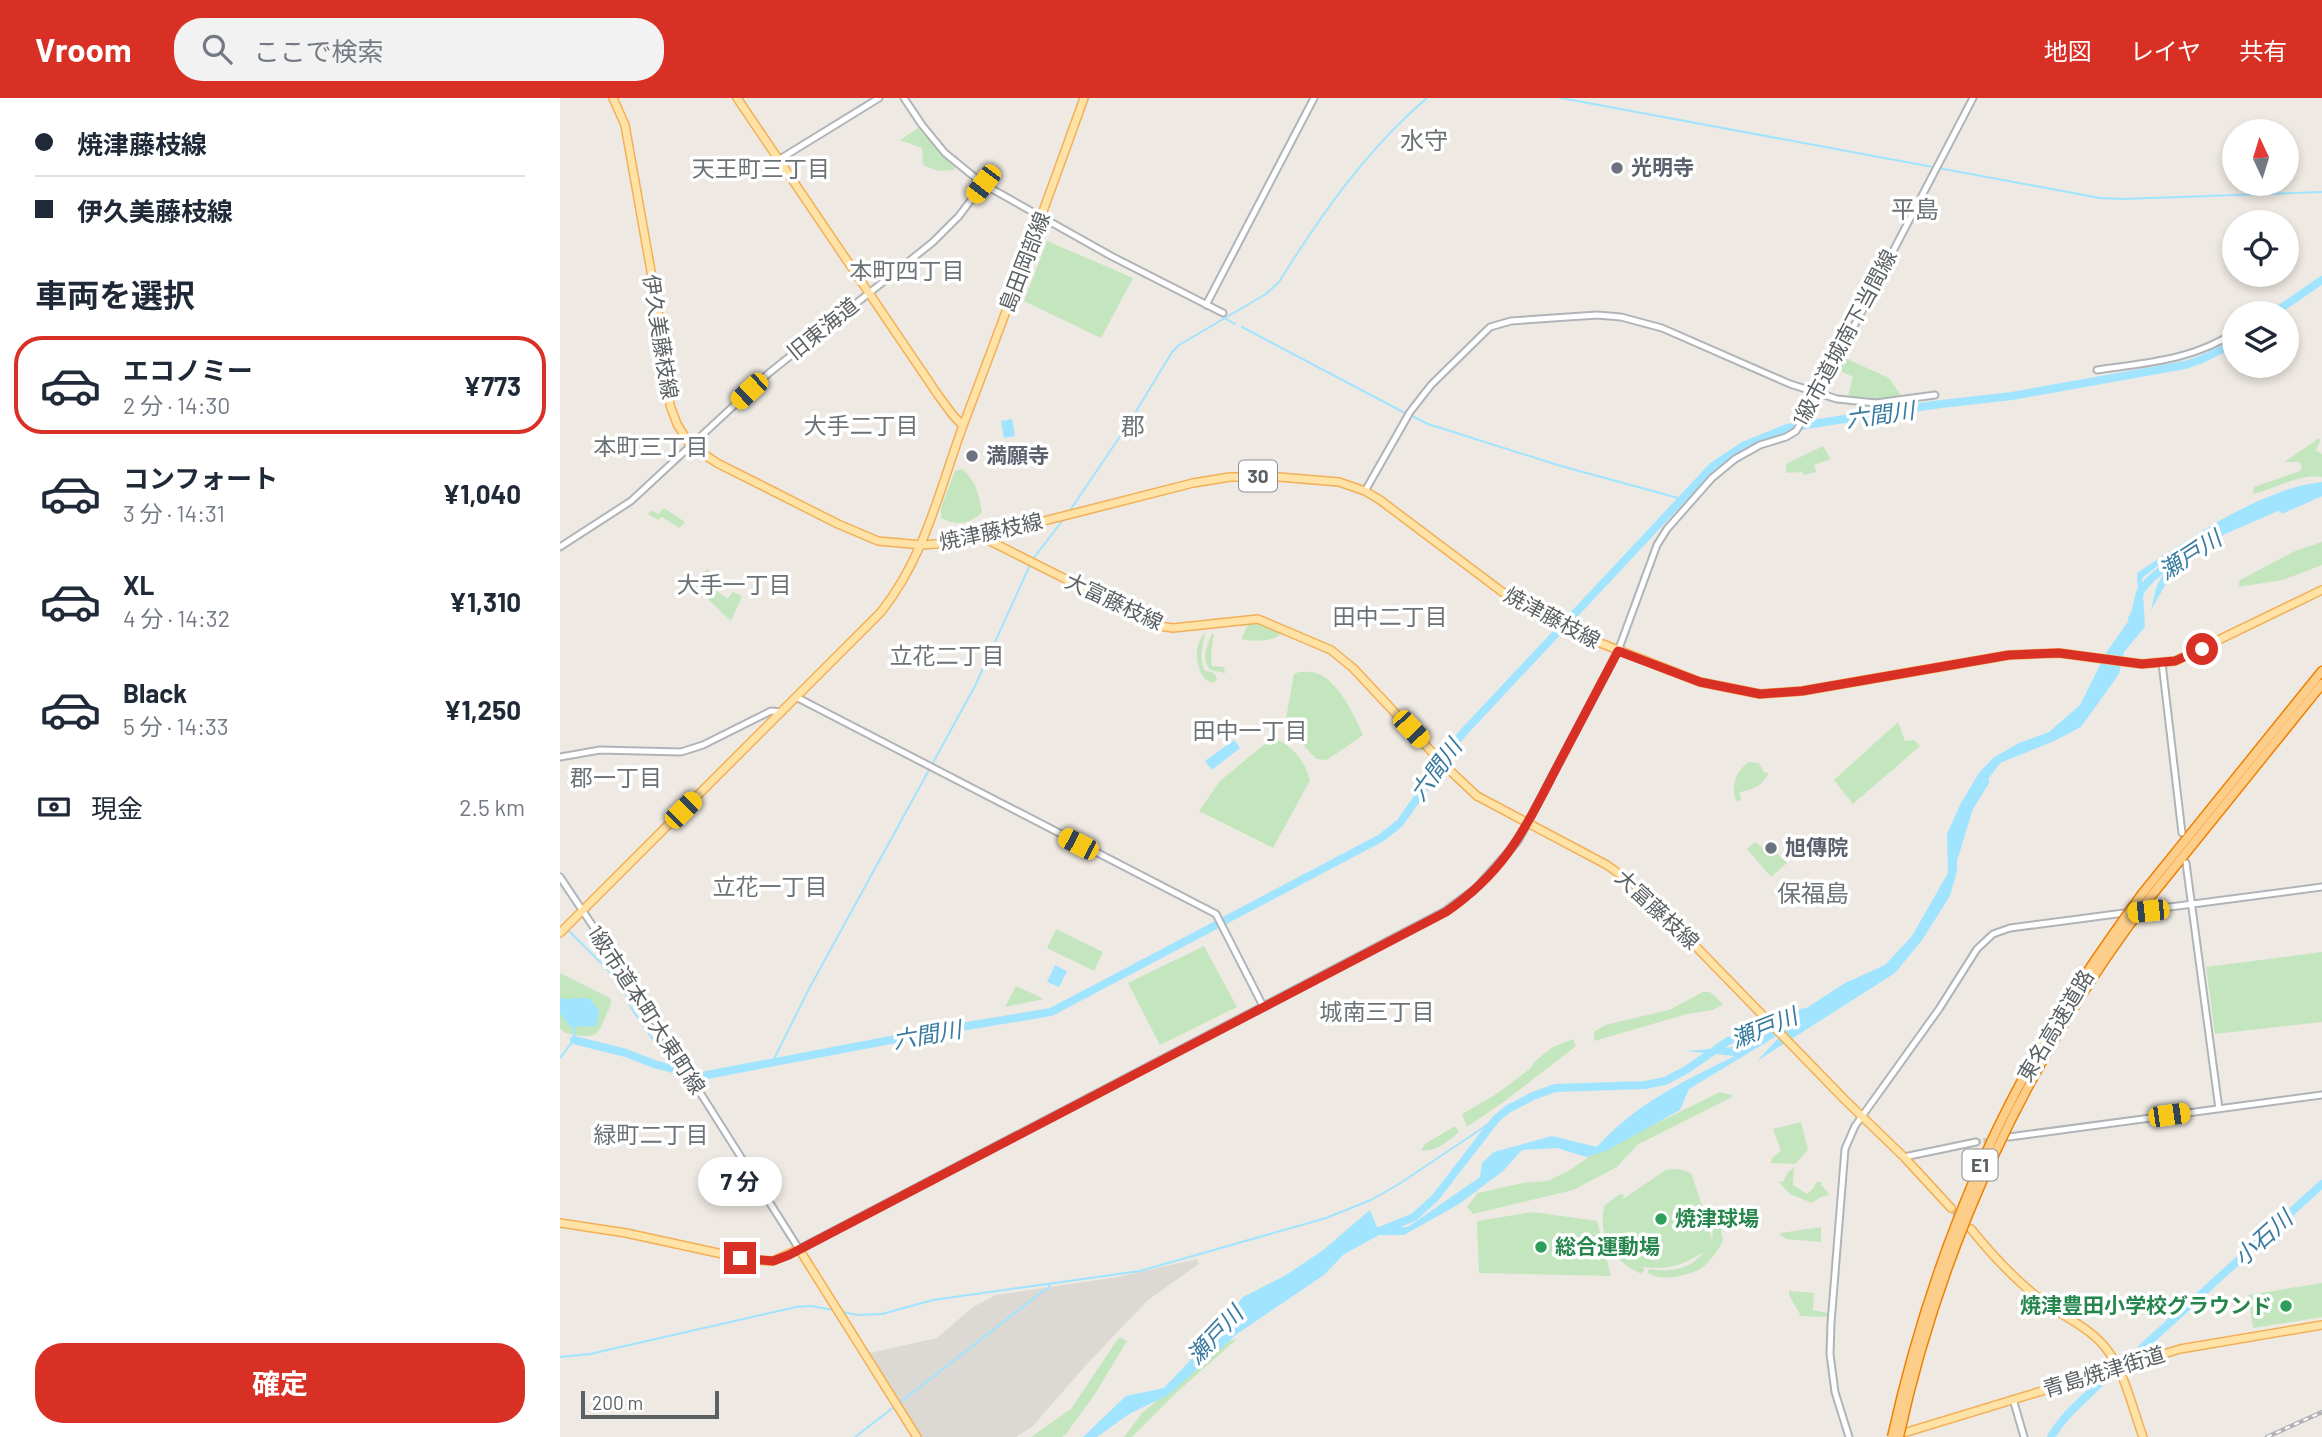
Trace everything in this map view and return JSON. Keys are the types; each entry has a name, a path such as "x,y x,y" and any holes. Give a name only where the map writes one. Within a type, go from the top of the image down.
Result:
{"highway":[{"name":"東名高速道路","path":"2302,704 2322,671"},
{"name":"東名高速道路","path":"1890,1437 1924,1315 1961,1210 1978,1169 2043,1042 2078,985 2145,897 2302,704 2322,684"},
{"name":"東名高速道路","path":"1899,1437 1936,1306 1959,1239 2002,1138 2075,1004 2145,897"}],"main road":[{"name":"伊久美藤枝線","path":"613,98 625,125 629,145 664,350 670,405 677,424 690,445 718,463 838,524 878,541 922,545"},
{"path":"565,929 881,612 905,579 922,545 963,426 938,395 737,98"},
{"name":"島田岡部線","path":"963,426 1084,98"},
{"name":"焼津藤枝線","path":"922,545 962,542 1183,485 1223,478 1261,476 1339,482 1365,491 1380,500 1505,594 1567,630 1700,682 1760,694 1802,691 1986,658 2037,653 2059,653 2136,664 2175,661 2322,590"},
{"name":"大富藤枝線","path":"984,537 1159,626 1173,628 1258,619 1331,650 1353,668 1441,762 1477,796 1608,865 1639,888 1951,1208"},
{"path":"560,1223 626,1233 750,1260 773,1261 799,1249 917,1437"},
{"path":"1971,1229 2040,1300 2084,1328 2104,1345 2119,1367 2143,1437"},
{"name":"青島焼津街道","path":"1890,1437 2180,1349 2322,1325"}],"street":[{"path":"780,159 879,98"},
{"path":"904,98 946,153 983,184 1111,256 1223,313"},
{"path":"1206,305 1314,98"},
{"name":"1級市道城南下当間線","path":"799,1249 1446,912 1475,889 1510,852 1528,823 1618,651 1654,553 1667,529 1712,478 1735,459 1760,445 1796,431 1819,393 1973,98"},
{"name":"旧東海道","path":"560,547 631,501 804,343 940,235 959,216 983,184"},
{"path":"1365,491 1410,412 1431,385 1490,327 1511,321 1563,316 1611,316 1662,328 1790,384 1837,399 1877,403 1935,395"},
{"path":"2097,370 2192,354 2222,340"},
{"path":"2162,663 2182,833"},
{"path":"796,697 1217,916 1263,1006"},
{"path":"560,757 586,751 614,749 681,752 703,745 771,711 782,712"},
{"path":"2186,863 2219,1109"},
{"name":"1級市道本町大東町線","path":"560,877 799,1249"},
{"path":"1849,1437 1833,1381 1831,1323 1843,1161 1847,1140 1977,950 1993,934 2010,928 2322,887"},
{"path":"2009,1137 2322,1095"},
{"path":"1904,1157 1976,1142"},
{"path":"2013,1399 2024,1437"}],"shaded area":[{"path":"1197,1259 1199,1264 1148,1300 1032,1427 1016,1437 922,1437 870,1353 937,1338 973,1307 996,1295 1118,1277"}],"green space":[{"path":"918,128 954,170 938,171 923,165 922,148 900,140"},
{"path":"1047,241 1133,278 1101,338 1024,301"},
{"path":"1845,358 1889,378 1902,397 1847,400 1853,377 1837,369"},
{"path":"2321,439 2316,450 2322,454 2322,477 2297,479 2253,494 2254,487 2300,471 2300,462 2284,462"},
{"path":"1823,446 1831,459 1814,465 1816,472 1804,475 1802,472 1786,473 1786,464"},
{"path":"962,469 974,484 982,513 972,520 958,523 941,518 941,508 955,471"},
{"path":"664,508 685,522 679,528 662,517 658,520 648,514 652,510 658,514"},
{"path":"2322,542 2322,565 2283,580 2238,587 2240,580 2295,551"},
{"path":"708,569 711,573 705,581 727,599 733,592 742,596 731,621 691,583"},
{"path":"1250,621 1281,631 1281,634 1262,641 1241,639"},
{"path":"1205,632 1201,655 1204,670 1214,673 1217,679 1215,682 1206,680 1197,660 1197,649"},
{"path":"1212,633 1212,666 1224,667 1225,674 1211,670 1206,664 1206,650"},
{"path":"1316,673 1331,683 1344,699 1363,735 1327,760 1316,759 1285,724 1294,674"},
{"path":"1898,722 1905,741 1914,740 1920,746 1853,804 1834,780"},
{"path":"1272,738 1285,744 1296,754 1305,766 1310,780 1273,848 1199,811 1220,781"},
{"path":"1749,762 1759,763 1764,772 1769,773 1757,786 1740,792 1741,800 1736,801 1735,779"},
{"path":"1755,842 1763,848 1768,845 1787,863 1771,877 1747,849"},
{"path":"1056,929 1103,952 1094,971 1047,948"},
{"path":"1204,946 1237,1007 1160,1045 1128,983"},
{"path":"2322,952 2322,1022 2215,1034 2206,967"},
{"path":"560,973 610,998 610,1006 597,1033 589,1036 573,1035 560,1029"},
{"path":"1016,986 1044,999 1005,1007"},
{"path":"1703,992 1710,992 1723,1004 1713,1010 1687,1014 1594,1041 1594,1032 1605,1025 1669,1010"},
{"path":"1573,1039 1576,1046 1467,1127 1462,1114 1495,1095 1531,1068 1535,1061 1553,1047"},
{"path":"1720,1092 1732,1097 1637,1145 1617,1167 1573,1190 1473,1214 1467,1207 1478,1193 1523,1183 1548,1181 1590,1156"},
{"path":"1801,1122 1808,1150 1795,1164 1771,1163 1772,1158 1781,1151 1773,1129"},
{"path":"1455,1126 1459,1132 1451,1139 1437,1148 1421,1151 1425,1144"},
{"path":"1794,1168 1793,1185 1807,1194 1816,1182 1822,1182 1821,1185 1830,1195 1812,1203 1790,1194 1778,1181 1783,1182 1788,1172"},
{"name":"焼津球場","path":"1679,1169 1691,1173 1710,1228 1711,1239 1711,1223 1715,1219 1720,1225 1723,1240 1712,1258 1698,1270 1668,1277 1648,1273 1649,1269 1672,1270 1686,1266 1704,1252 1674,1266 1642,1267 1642,1274 1624,1263 1610,1247 1603,1227 1605,1205 1620,1194 1624,1195 1623,1199 1666,1170"},
{"name":"総合運動場","path":"1533,1212 1597,1221 1611,1276 1479,1273 1477,1221"},
{"path":"1821,1227 1821,1242 1786,1239 1780,1235 1781,1233"},
{"name":"焼津豊田小学校グラウンド","path":"2322,1283 2322,1317 2253,1328 2248,1295"},
{"path":"1789,1291 1814,1293 1813,1310 1828,1313 1827,1317 1801,1316"},
{"path":"1119,1337 1127,1341 1095,1394 1066,1434 1062,1437 1031,1437 1071,1409"},
{"path":"1237,1339 1177,1392 1132,1437 1124,1437 1143,1412 1228,1341"}],"water":[{"path":"1012,419 1015,436 1004,438 1001,421"},
{"path":"2322,482 2322,492 2195,547 2187,547 2151,610 2156,588 2174,553 2142,578 2145,627 2124,652 2119,674 2081,727 2000,763 1965,811 1957,836 1957,871 1950,896 1922,940 1895,973 1757,1061 1785,1031 1689,1089 1680,1110 1606,1151 1586,1157 1557,1148 1522,1150 1503,1171 1459,1204 1404,1235 1379,1235 1343,1255 1324,1275 1237,1334 1168,1395 1129,1414 1097,1437 1083,1437 1126,1396 1164,1388 1205,1345 1243,1297 1286,1275 1322,1251 1370,1210 1377,1227 1408,1227 1480,1177 1482,1163 1494,1152 1552,1136 1597,1147 1627,1118 1644,1106 1679,1084 1735,1056 1686,1051 1748,1046 1845,983 1885,965 1912,936 1948,873 1947,834 1979,773 1993,758 2019,743 2049,732 2080,705 2106,653 2139,606 2137,573 2202,531 2250,505 2299,486"},
{"path":"1234,740 1240,748 1212,770 1205,761"},
{"path":"1055,965 1067,971 1059,987 1047,982"},
{"path":"560,997 589,998 599,1010 596,1026 570,1027 560,1013"}],"waterway":[{"path":"1071,509 1129,423 1172,352 1179,345 1266,294 1279,282 1346,184 1384,139 1427,98"},
{"path":"1561,98 2100,198 2322,192"},
{"name":"六間川","path":"2291,301 2322,280"},
{"path":"1226,319 1235,324"},
{"path":"1242,327 1405,413"},
{"name":"六間川","path":"574,1040 626,1053 673,1069 686,1079 1051,1012 1381,838 1400,823 1462,734 1713,466 1743,446 1787,428 1933,405 2012,396 2185,365 2222,349"},
{"path":"1410,415 1428,424 1561,466 1682,499"},
{"name":"瀬戸川","path":"2283,509 2322,492"},
{"path":"1033,559 1062,521"},
{"name":"瀬戸川","path":"2132,619 2140,592 2149,580 2219,535"},
{"path":"772,1063 810,987 975,686 1030,565"},
{"name":"瀬戸川","path":"1954,857 1969,808 1985,782"},
{"path":"568,930 622,984 630,1006 673,1069"},
{"name":"瀬戸川","path":"1380,1231 1414,1217 1435,1198 1496,1119 1508,1109 1533,1096 1555,1088 1645,1085 1665,1081 1728,1041 1804,1012"},
{"path":"560,1058 574,1040 575,1026"},
{"path":"842,1312 858,1315 882,1314 933,1300 1140,1271 1326,1218 1371,1200 1399,1184 1496,1119"},
{"name":"小石川","path":"2142,1348 2322,1184"},
{"path":"898,1404 1050,1285"},
{"path":"560,1357 590,1354 796,1307 811,1306 833,1310"},
{"name":"小石川","path":"2051,1437 2067,1416 2098,1385"},
{"path":"855,1437 894,1407"}],"tunnel":[{"path":"1976,1142 1994,1139"},
{"path":"1951,1208 1971,1229"}],"railway":[{"path":"2267,1437 2322,1412"}],"place":[{"name":"光明寺","path":"1617,168"},
{"name":"満願寺","path":"972,456"},
{"name":"旭傳院","path":"1771,848"},
{"name":"焼津球場","path":"1661,1219"},
{"name":"総合運動場","path":"1541,1247"},
{"name":"焼津豊田小学校グラウンド","path":"2286,1306"}],"district":[{"name":"水守","path":"1424,141"},
{"name":"天王町三丁目","path":"761,169"},
{"name":"平島","path":"1915,210"},
{"name":"本町四丁目","path":"907,271"},
{"name":"大手二丁目","path":"861,426"},
{"name":"郡","path":"1133,427"},
{"name":"本町三丁目","path":"651,447"},
{"name":"大手一丁目","path":"734,585"},
{"name":"田中二丁目","path":"1390,617"},
{"name":"立花二丁目","path":"947,656"},
{"name":"田中一丁目","path":"1250,731"},
{"name":"郡一丁目","path":"616,778"},
{"name":"立花一丁目","path":"770,887"},
{"name":"保福島","path":"1813,894"},
{"name":"城南三丁目","path":"1377,1012"},
{"name":"緑町二丁目","path":"651,1135"}],"route":[{"path":"740,1258 773,1261 789,1255 1446,912 1493,872 1518,841 1618,651 1713,686 1760,694 1802,691 2009,655 2059,653 2142,664 2175,661 2202,649"}]}
